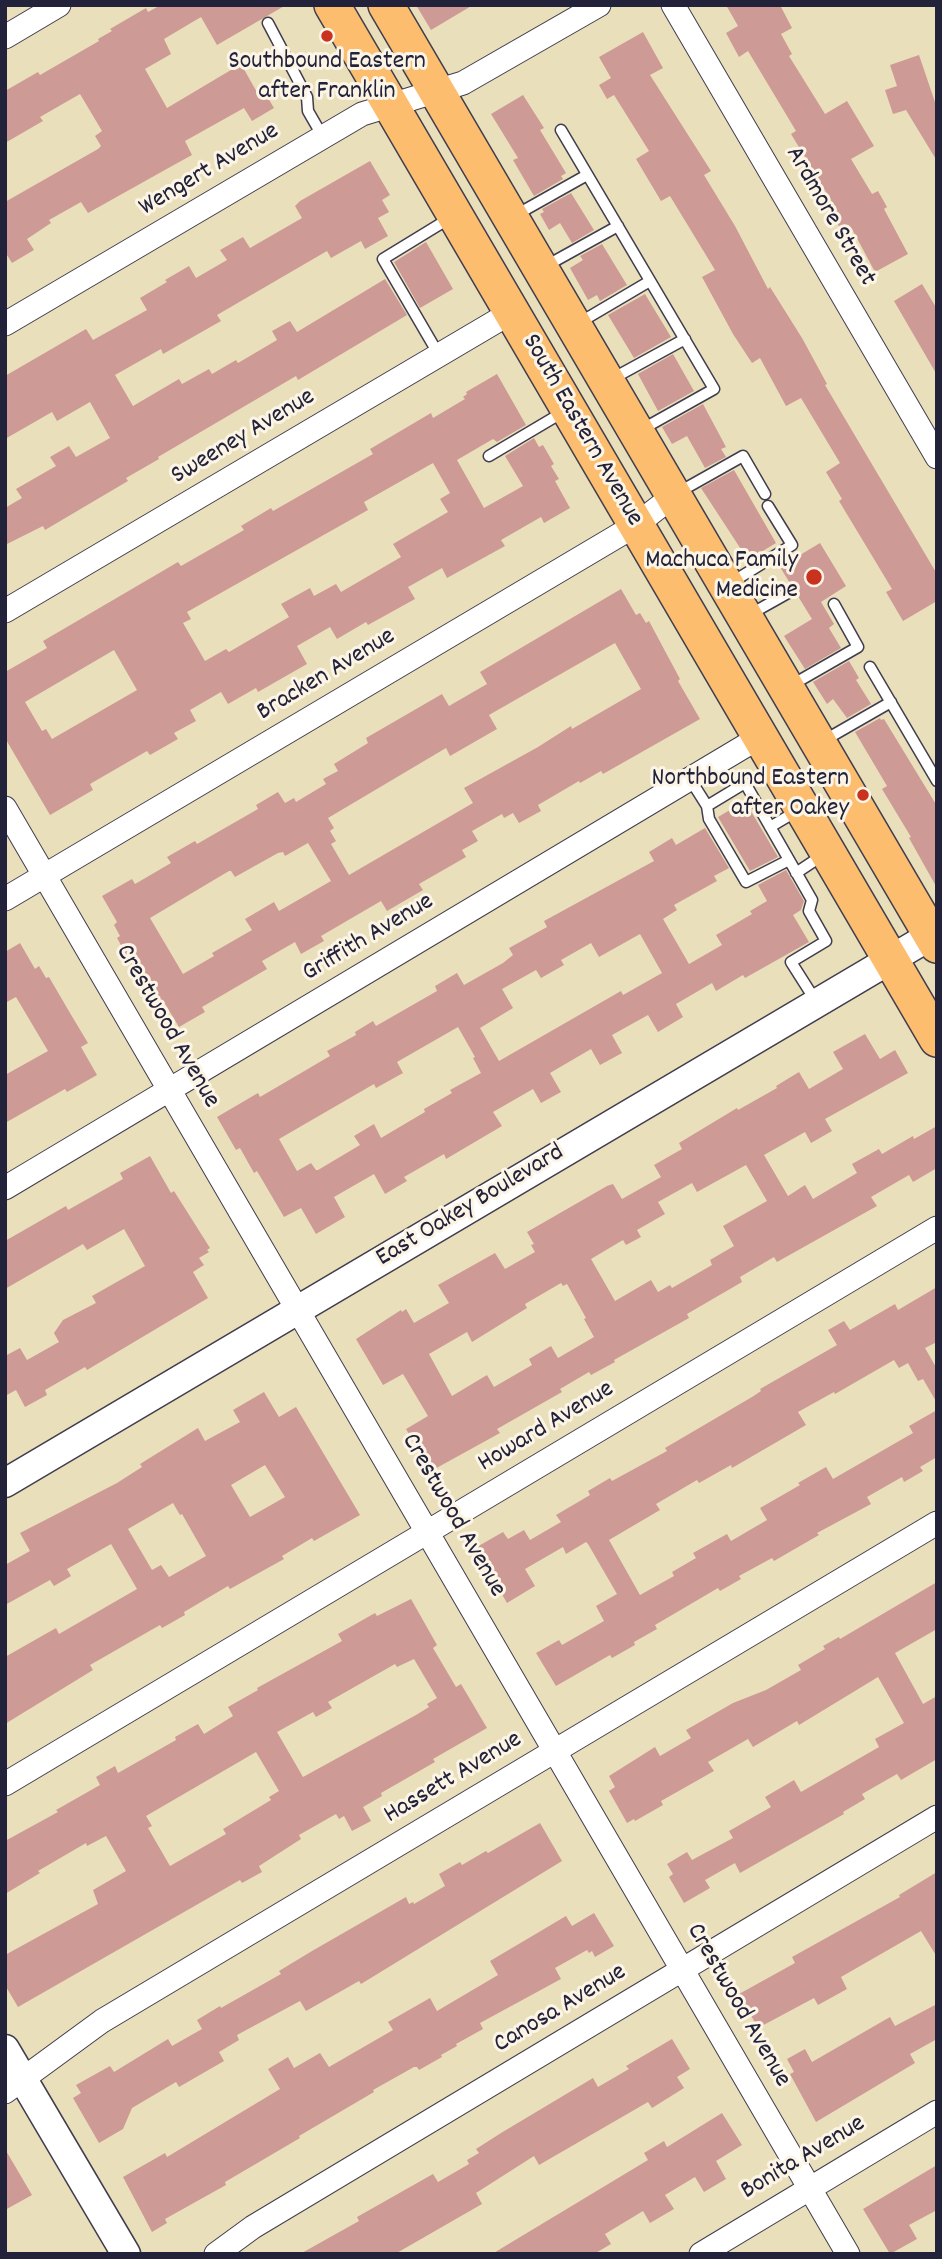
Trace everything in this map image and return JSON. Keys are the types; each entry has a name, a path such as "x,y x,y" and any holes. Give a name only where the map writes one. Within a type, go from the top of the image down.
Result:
{"main road":[{"name":"South Eastern Avenue","path":"332,5 937,1039"},
{"name":"South Eastern Avenue","path":"386,5 935,938"}],"street":[{"path":"5,37 59,5"},
{"name":"Wengert Avenue","path":"5,324 362,114 463,83 599,5"},
{"name":"Ardmore Street","path":"673,5 937,457"},
{"name":"Sweeney Avenue","path":"5,611 512,312"},
{"name":"Bracken Avenue","path":"5,899 636,525 673,496"},
{"name":"Griffith Avenue","path":"5,1188 760,737"},
{"name":"Crestwood Avenue","path":"5,808 429,1531 848,2254"},
{"name":"East Oakey Boulevard","path":"5,1483 890,960 935,938"},
{"name":"Howard Avenue","path":"5,1784 937,1228"},
{"name":"Hassett Avenue","path":"14,2085 102,2021 937,1523"},
{"name":"Canosa Avenue","path":"216,2254 253,2227 937,1817"},
{"path":"5,2049 14,2085 126,2254"},
{"name":"Bonita Avenue","path":"701,2254 937,2112"}],"lane":[{"path":"268,23 307,97 308,111 323,137"},
{"path":"561,130 713,389 636,432"},
{"path":"511,218 587,175"},
{"path":"439,355 383,259 455,215"},
{"path":"540,269 618,226"},
{"path":"574,326 650,281"},
{"path":"607,382 685,339"},
{"path":"489,456 568,409"},
{"path":"673,496 743,456 765,494"},
{"path":"726,585 792,545 768,506"},
{"path":"744,617 788,593"},
{"path":"786,688 858,646 834,604"},
{"path":"870,667 937,781"},
{"path":"819,743 891,702"},
{"path":"690,779 707,806 709,819 746,882 789,860"},
{"path":"707,806 744,783 789,860 811,900 809,911 826,941 791,962 817,1003"},
{"path":"769,827 802,808"},
{"path":"796,873 828,852"}],"building":[{"path":"161,5 286,5 217,45 201,17 164,39 171,54 145,69 167,108 241,64 258,94 264,91 274,108 252,121 244,108 185,141 192,155 88,213 81,202 49,220 51,223 27,239 34,250 12,263 5,252 5,202 98,149 101,146 95,136 102,131 80,94 40,117 43,121 5,143 5,91 38,72 40,75 99,41 98,39 112,31 110,29 146,8 148,12"},
{"path":"416,5 473,5 431,30"},
{"path":"726,5 780,5 792,28 781,34 792,54 789,56 825,114 847,101 874,146 851,159 872,194 878,191 887,207 884,209 908,254 875,272 852,229 844,234 826,206 832,202 791,134 796,131 748,51 739,57 726,33 738,26"},
{"path":"643,32 663,68 650,75 711,171 704,175 768,289 770,287 802,338 827,384 825,385 937,574 937,601 903,621 886,592 892,589 839,501 842,499 826,472 840,463 801,398 786,406 760,358 752,363 733,334 702,277 715,270 670,196 661,201 636,159 649,151 614,95 607,99 599,85 611,78 599,57"},
{"path":"919,55 937,108 937,161 906,110 893,114 885,90 897,86 890,65"},
{"path":"523,95 544,128 540,130 566,173 561,176 563,179 534,196 513,160 518,158 491,114"},
{"path":"370,161 390,195 382,200 389,212 378,218 388,236 365,249 361,241 331,258 327,251 217,315 221,321 163,354 161,349 115,375 133,406 179,379 182,384 209,369 212,374 236,360 238,363 277,340 272,331 290,321 297,332 385,279 407,315 298,380 296,376 158,457 159,459 126,478 128,481 45,530 43,526 5,545 5,508 22,498 16,489 56,466 50,457 69,446 76,457 110,438 90,402 57,421 52,412 5,439 5,376 86,329 93,340 147,310 140,298 167,282 165,280 189,266 196,278 227,260 220,250 243,237 250,248 302,218 295,206 300,201"},
{"path":"571,193 594,230 572,243 560,223 549,230 540,214 544,212 542,209"},
{"path":"426,242 453,289 420,308 394,262"},
{"path":"602,244 627,285 600,301 597,295 588,300 570,268 583,260 580,256"},
{"path":"922,284 937,309 937,375 894,301"},
{"path":"645,294 671,337 634,358 608,315"},
{"path":"673,354 694,391 658,411 638,374"},
{"path":"497,374 526,425 497,442 493,439 457,460 484,508 523,486 505,456 534,438 539,447 543,445 554,464 551,466 559,479 555,481 570,508 544,523 541,517 501,540 505,546 447,578 442,568 408,587 415,599 368,625 366,622 337,639 330,627 297,646 307,664 258,692 256,688 228,704 221,692 190,710 196,721 174,733 178,739 150,755 147,751 90,784 93,790 50,815 5,738 5,672 47,648 43,641 178,562 181,566 244,530 241,526 271,508 273,511 373,454 370,449 431,413 433,418 465,399 463,397 466,392","holes":["433,463 450,493 440,499 448,512 393,544 401,557 341,592 336,584 314,596 310,588 281,604 289,617 229,652 226,649 205,661 183,623 191,619 187,612 368,510 364,502","114,650 137,690 52,739 46,729 42,731 25,702"]},
{"path":"703,404 726,447 721,449 726,457 705,468 687,436 672,444 662,427"},
{"path":"734,470 776,543 748,560 701,488"},
{"path":"820,543 846,586 821,602 834,624 829,628 841,648 805,669 784,636 812,619 780,567"},
{"path":"621,589 636,615 640,613 646,623 649,621 700,719 603,774 601,771 580,783 579,781 538,805 541,811 519,823 513,813 504,818 502,814 472,831 478,841 462,850 466,857 419,884 423,890 387,911 381,901 321,936 324,941 301,954 295,942 262,961 267,969 202,1007 205,1012 179,1027 164,1002 160,1004 153,992 150,994 128,958 117,938 120,936 114,925 117,922 102,896 132,879 135,884 171,863 167,857 195,841 197,844 258,809 256,805 278,792 285,803 294,798 296,802 326,784 323,779 338,771 334,764 368,743 366,738 442,694 449,706 487,684 480,672","holes":["615,643 641,689 464,788 473,803 349,875 331,844 336,841 330,831 334,828 328,818 446,748 450,756 497,729 489,715","308,843 331,881 279,911 274,902 245,919 252,930 212,953 214,956 183,974 150,918 229,871 235,877 278,853 283,852 285,856"]},
{"path":"849,661 859,678 856,680 871,704 847,718 833,699 827,704 813,682"},
{"path":"880,718 884,719 937,806 937,888 882,789 887,786 855,732"},
{"path":"745,801 778,857 750,871 718,817"},
{"path":"705,828 729,868 714,876 717,881 674,905 677,910 663,919 689,964 722,945 716,935 752,914 750,911 767,901 758,885 786,870 804,901 801,910 793,915 809,942 745,978 743,975 716,991 712,983 676,1004 683,1017 658,1032 648,1015 612,1035 622,1053 600,1065 591,1049 550,1073 561,1092 541,1103 533,1089 493,1112 502,1126 446,1159 444,1154 404,1177 407,1181 385,1194 374,1174 334,1197 345,1217 316,1234 301,1208 284,1217 257,1171 254,1173 240,1148 236,1150 217,1117 258,1093 260,1097 330,1056 327,1051 356,1035 355,1032 373,1021 376,1026 437,991 435,986 457,973 464,985 503,963 513,955 509,948 547,927 544,921 654,861 649,852 672,838 676,845","holes":["640,934 662,973 623,995 621,991 499,1061 480,1028 513,1008 502,989 536,970 541,978 564,965 561,960 591,943 599,957","458,1027 481,1073 450,1090 452,1093 424,1109 425,1112 381,1138 374,1124 354,1136 360,1145 318,1170 311,1163 297,1171 279,1139 374,1084 376,1088 403,1073 397,1062"]},
{"path":"20,943 35,969 39,966 46,978 49,977 88,1043 81,1047 97,1075 67,1092 65,1089 5,1123 5,1075 48,1051 16,997 5,1003 5,952"},
{"path":"865,1034 880,1059 895,1050 908,1073 825,1119 832,1131 811,1143 805,1132 764,1155 788,1196 805,1185 813,1199 857,1173 852,1164 879,1149 882,1154 937,1126 937,1168 913,1182 909,1175 871,1197 877,1206 777,1262 774,1257 740,1277 742,1282 687,1314 689,1318 614,1360 615,1362 591,1375 589,1372 560,1389 562,1392 497,1429 500,1433 431,1471 406,1429 428,1416 403,1374 383,1385 356,1339 401,1310 402,1312 406,1309 414,1323 449,1303 438,1285 495,1253 505,1269 535,1252 527,1232 607,1186 613,1184 622,1199 661,1177 654,1165 682,1149 679,1143 737,1108 738,1110 777,1088 776,1086 799,1072 809,1089 843,1069 833,1052","holes":["746,1165 767,1201 723,1226 734,1246 710,1260 712,1265 672,1288 670,1285 658,1292 651,1280 615,1301 591,1259 623,1240 626,1245 641,1237 637,1230 665,1214 658,1202 692,1183 697,1192","561,1283 563,1286 567,1284 594,1337 558,1358 551,1346 529,1359 532,1365 494,1387 487,1375 452,1396 429,1354 467,1332 472,1342 527,1308 525,1304"]},
{"path":"150,1156 171,1193 174,1191 210,1248 207,1250 209,1252 199,1258 204,1265 193,1272 208,1298 87,1370 85,1367 45,1390 47,1395 25,1407 16,1390 5,1396 5,1356 20,1348 27,1360 59,1342 54,1333 63,1320 96,1303 92,1296 145,1266 124,1229 87,1250 83,1244 5,1289 5,1241 66,1206 68,1210 123,1179 120,1173"},
{"path":"937,1287 937,1342 925,1348 937,1369 937,1403 923,1379 918,1381 908,1363 899,1368 894,1360 798,1412 806,1425 732,1468 731,1465 699,1483 697,1480 656,1504 660,1510 609,1540 640,1595 674,1576 672,1572 696,1558 693,1553 727,1534 731,1541 767,1520 760,1508 800,1485 798,1483 826,1467 833,1479 913,1433 909,1426 937,1410 937,1457 920,1467 923,1471 904,1482 902,1477 867,1497 871,1504 817,1533 819,1535 774,1561 772,1558 739,1576 741,1579 720,1591 718,1588 655,1625 657,1629 634,1642 635,1645 612,1658 610,1655 556,1686 536,1653 559,1640 562,1645 604,1621 596,1606 617,1594 588,1544 586,1542 566,1554 563,1547 525,1569 535,1586 507,1603 475,1548 503,1532 508,1539 524,1530 530,1540 561,1522 556,1515 590,1495 588,1491 667,1451 665,1448 837,1345 828,1330 844,1321 850,1330 895,1304 898,1310"},
{"path":"264,1392 279,1417 296,1407 360,1515 314,1541 312,1538 282,1556 284,1559 230,1589 228,1586 184,1612 185,1615 162,1628 160,1625 90,1665 93,1670 5,1724 5,1657 56,1628 59,1634 137,1589 111,1544 67,1569 71,1576 54,1586 50,1580 5,1605 5,1565 30,1551 20,1533 117,1483 142,1467 140,1464 198,1428 205,1441 240,1422 233,1410","holes":["265,1465 285,1497 250,1517 231,1485","173,1503 206,1556 169,1577 161,1565 152,1570 128,1529"]},
{"path":"937,1582 937,1629 895,1653 923,1704 937,1696 937,1759 901,1780 897,1774 862,1794 865,1799 843,1812 844,1814 740,1873 735,1863 705,1880 710,1888 684,1903 669,1877 673,1874 667,1864 687,1852 692,1860 733,1838 729,1831 771,1807 765,1797 794,1780 801,1792 879,1747 875,1739 904,1723 878,1677 799,1725 797,1721 753,1747 748,1739 708,1762 714,1771 661,1801 663,1805 635,1821 634,1819 627,1823 609,1791 615,1787 609,1776 655,1747 660,1756 691,1738 686,1730 733,1703 766,1690 801,1670 798,1665 825,1649 823,1646 839,1637 840,1639"},
{"path":"411,1599 437,1645 433,1648 456,1687 461,1684 487,1728 433,1759 435,1762 381,1793 382,1796 363,1807 371,1821 352,1831 344,1816 339,1819 336,1814 299,1835 301,1839 259,1866 262,1872 242,1883 240,1880 18,2007 5,1985 5,1955 98,1904 93,1890 126,1871 106,1836 87,1846 86,1843 5,1894 5,1841 100,1785 96,1777 115,1766 118,1773 176,1740 175,1737 198,1724 204,1734 233,1716 228,1707 342,1641 338,1634 375,1613 377,1616","holes":["414,1659 437,1698 427,1704 429,1707 303,1777 277,1732 313,1712 316,1717 332,1708 328,1702 395,1664 397,1667","256,1752 279,1791 269,1797 271,1800 223,1829 226,1834 170,1866 148,1828 152,1826 146,1816"]},
{"path":"540,1823 562,1861 361,1984 359,1981 306,2011 300,2001 237,2035 239,2040 219,2052 224,2061 179,2087 176,2082 132,2108 123,2129 99,2143 73,2098 81,2093 76,2085 110,2066 114,2072 168,2039 172,2046 202,2029 197,2020 220,2006 221,2008 281,1974 279,1971 406,1897 409,1904 414,1904 445,1886 439,1874 460,1862 462,1865 486,1851 488,1853"},
{"path":"937,1872 937,1957 921,1931 841,1977 847,1989 818,2005 814,1998 758,2028 739,1994 795,1963 792,1957 900,1897 899,1895"},
{"path":"594,1913 614,1946 595,1957 592,1951 589,1953 587,1950 555,1968 561,1979 480,2023 483,2029 456,2044 457,2046 441,2055 442,2057 419,2070 414,2067 373,2090 374,2092 299,2136 300,2138 225,2182 226,2185 165,2219 167,2223 152,2232 123,2177 165,2153 167,2157 280,2089 268,2069 288,2057 294,2068 320,2053 329,2067 393,2030 388,2022 430,1998 437,2011 498,1975 490,1961 566,1916 572,1926"},
{"path":"937,2004 937,2039 910,2054 915,2063 816,2122 790,2074 794,2072 787,2059 805,2049 812,2062 890,2017 895,2026"},
{"path":"672,2039 690,2069 677,2077 684,2088 652,2108 648,2102 539,2165 534,2156 476,2193 482,2204 395,2254 300,2254 359,2221 357,2217 433,2174 438,2182 469,2164 467,2160 479,2153 476,2149 501,2133 593,2078 598,2087 629,2069 626,2066"},
{"path":"722,2113 742,2145 716,2161 726,2179 704,2192 695,2177 665,2195 674,2209 650,2223 643,2211 605,2234 611,2244 594,2254 492,2254 648,2160 644,2153 664,2141 667,2147"},
{"path":"5,2149 32,2195 5,2210"},
{"path":"937,2165 937,2210 909,2225 917,2239 890,2254 863,2209"}],"place":[{"name":"Southbound Eastern after Franklin","path":"327,36"},
{"name":"Machuca Family Medicine","path":"814,577"},
{"name":"Northbound Eastern after Oakey","path":"863,795"}]}
